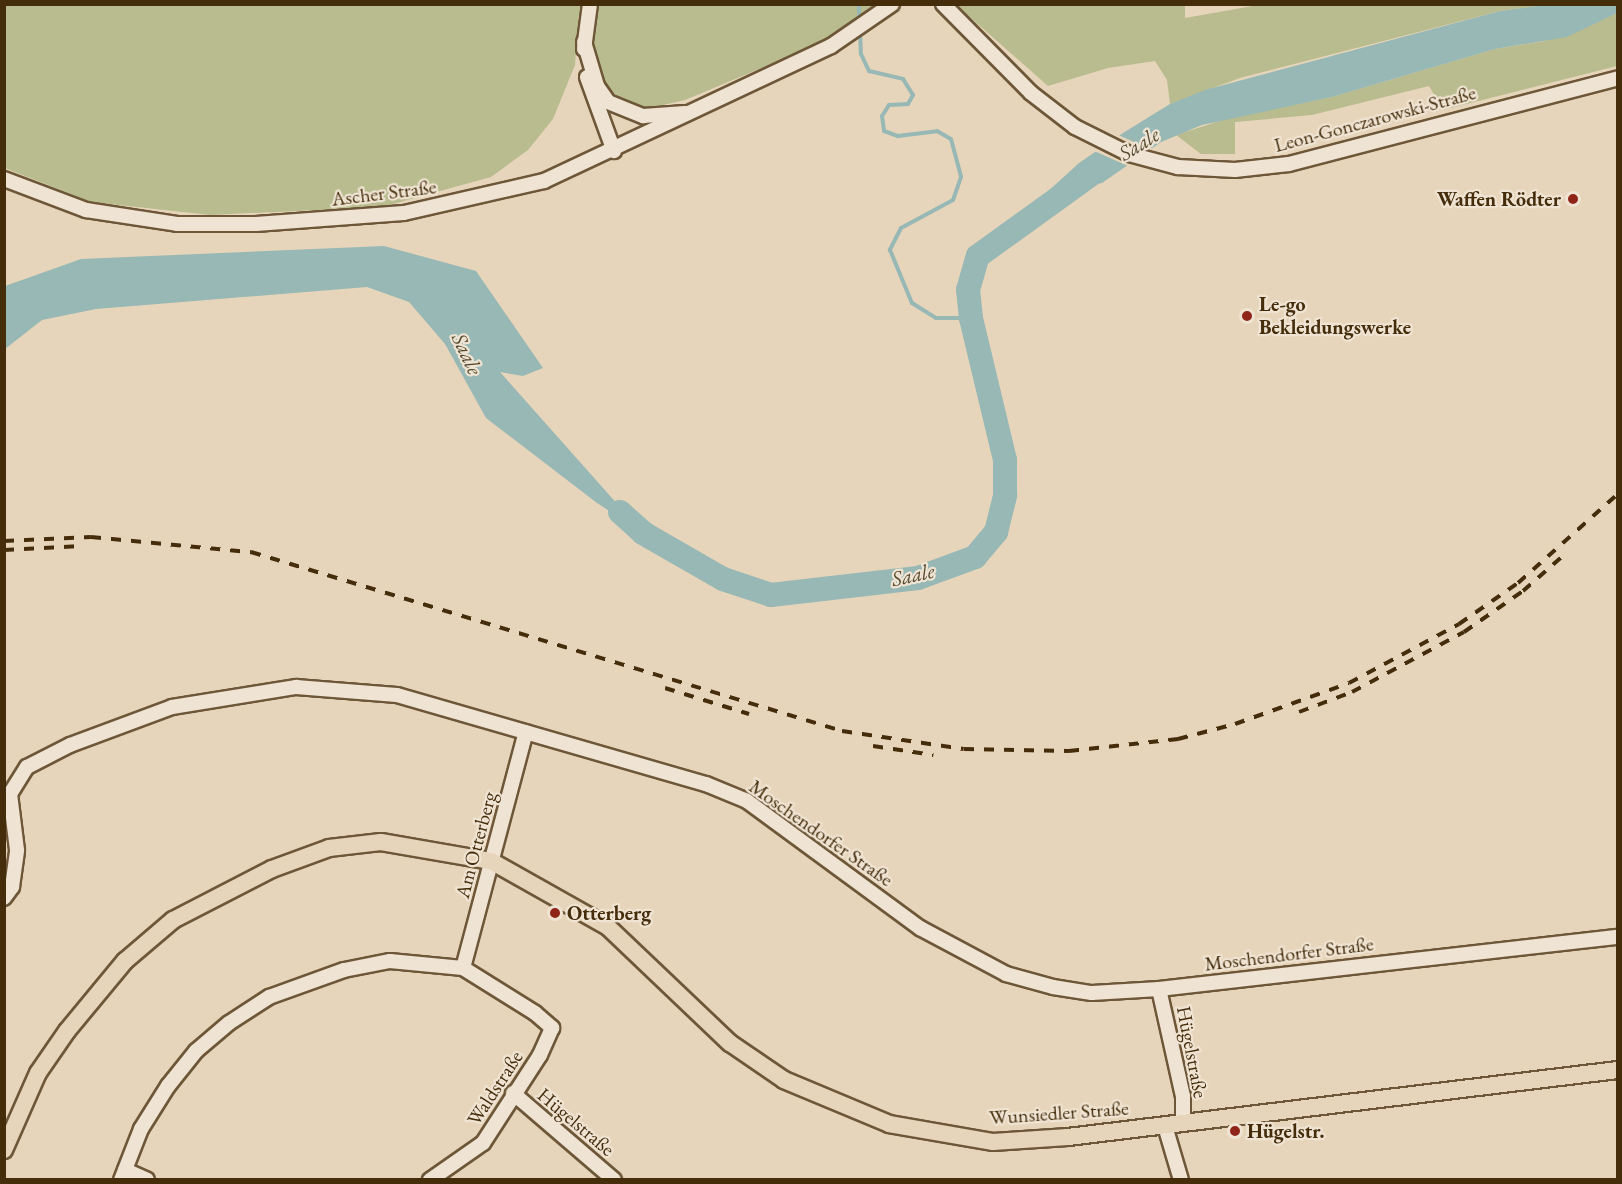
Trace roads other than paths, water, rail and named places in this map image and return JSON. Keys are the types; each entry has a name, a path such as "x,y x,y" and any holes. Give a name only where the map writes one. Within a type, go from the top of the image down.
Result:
{"main road":[{"name":"Wunsiedler Straße","path":"4,1150 38,1073 67,1031 125,961 173,920 272,868 329,848 381,842 491,861 608,927 730,1043 784,1080 889,1124 993,1142 1184,1124 1617,1070"}],"street":[{"path":"590,4 584,42 587,80 614,151"},
{"name":"Ascher Straße","path":"4,179 86,210 126,219 256,224 404,213 471,200 544,181 614,151 831,46 892,4"},
{"name":"Leon-Gonczarowski-Straße","path":"943,4 1031,93 1075,127 1129,154 1178,167 1235,170 1289,164 1617,78"},
{"path":"584,42 597,86 609,102 642,116 696,112"},
{"name":"Moschendorfer Straße","path":"4,898 12,887 17,850 10,806 13,784 27,767 70,745 172,707 296,687 397,695 706,784 747,801 920,928 1006,974 1092,993 1159,989 1617,937"},
{"name":"Am Otterberg","path":"463,969 526,732"},
{"path":"147,1179 123,1174 141,1129 196,1051 269,997 344,969 390,961 463,969"},
{"name":"Waldstraße","path":"430,1179 483,1143 540,1055 552,1028 535,1013 463,969"},
{"name":"Hügelstraße","path":"1159,989 1183,1096 1184,1124"},
{"name":"Hügelstraße","path":"513,1094 614,1179"},
{"path":"1165,1126 1181,1179"}],"water":[{"path":"1546,5 1617,5 1617,13 1567,37 1495,49 1332,97 1202,125 1161,142 1102,183 1045,194 1079,163 1123,133 1170,104 1205,90 1500,11"},
{"path":"384,246 476,271 543,368 523,376 500,372 643,533 597,503 486,418 445,344 409,302 367,287 96,309 42,320 5,349 5,286 81,259"}],"waterway":[{"path":"859,4 859,22"},
{"path":"860,29 861,54 869,71 903,79 913,95 908,104 889,105 882,116 884,131 898,136 937,131 951,139 961,177 953,200 901,228 890,250 912,303 936,318 971,318"},
{"name":"Saale","path":"620,512 643,533 723,579 771,595 918,578 975,557 996,532 1005,495 1005,460 971,318 968,290 978,256 1100,168"}],"railway":[{"path":"4,541 91,537 251,552 842,731 964,749 1069,751 1178,739 1235,724 1349,683 1459,624 1518,583 1618,494"},
{"path":"4,550 82,546"},
{"path":"1299,712 1352,692 1464,632 1523,591 1565,554"},
{"path":"665,688 749,714"},
{"path":"873,746 933,755"}],"place":[{"name":"Waffen Rödter","path":"1573,199"},
{"name":"Le-go Bekleidungswerke","path":"1247,316"},
{"name":"Otterberg","path":"555,913"},
{"name":"Hügelstr.","path":"1235,1131"}]}
